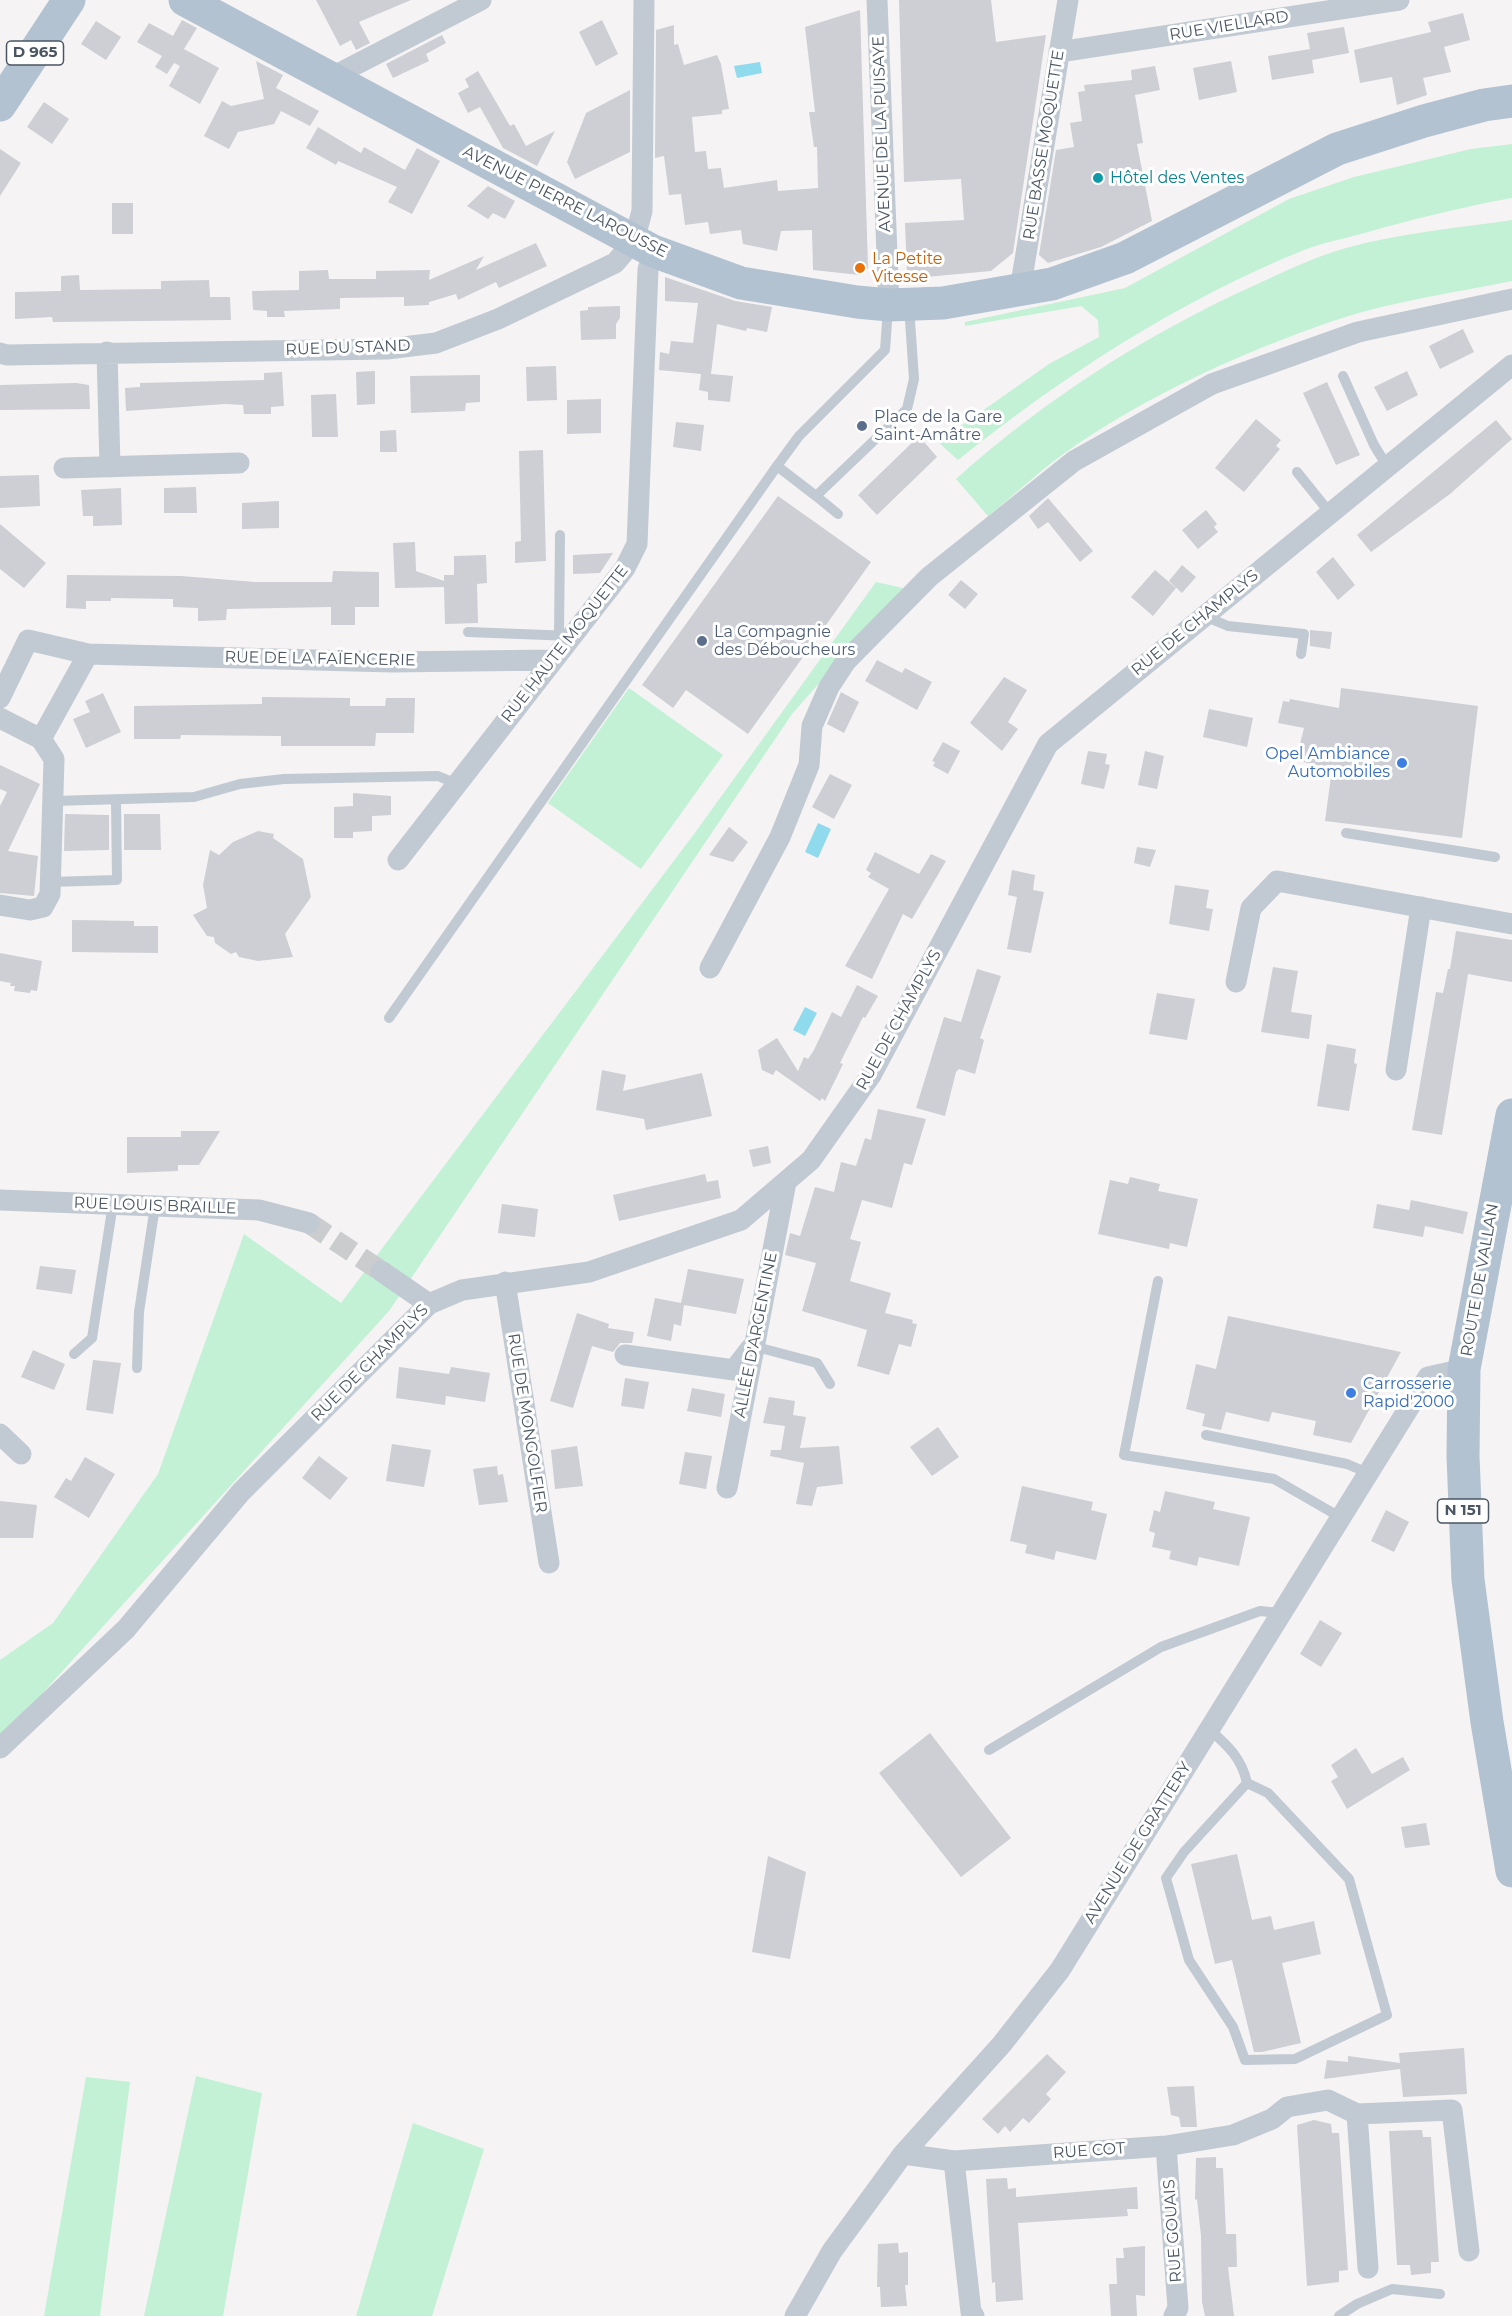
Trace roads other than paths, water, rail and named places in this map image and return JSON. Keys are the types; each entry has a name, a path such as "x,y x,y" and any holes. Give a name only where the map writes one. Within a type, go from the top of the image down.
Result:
{"main road":[{"name":"D 965","path":"0,105 69,0"},
{"name":"AVENUE PIERRE LAROUSSE","path":"185,0 644,246 741,283 857,302 943,303 1052,284 1125,258 1337,149 1424,121 1484,105 1512,101"},
{"name":"ROUTE DE VALLAN","path":"1512,1115 1464,1369 1463,1519 1474,1626 1512,1871"}],"street":[{"path":"330,78 481,0"},
{"name":"RUE HAUTE MOQUETTE","path":"398,860 552,660 565,636 625,568 637,544 648,270 642,211 644,0"},
{"name":"AVENUE DE LA PUISAYE","path":"877,0 899,304"},
{"name":"RUE BASSE MOQUETTE","path":"1020,290 1068,0"},
{"name":"RUE VIELLARD","path":"1059,52 1400,0"},
{"name":"RUE DU STAND","path":"0,353 7,355 387,349 435,343 498,319 615,263 644,246"},
{"path":"710,968 780,837 809,765 812,726 829,687 846,661 929,577 1074,460 1212,384 1358,332 1512,298"},
{"path":"107,352 110,467"},
{"name":"RUE DE CHAMPLYS","path":"0,1748 126,1629 242,1492 429,1304 462,1290 505,1282 589,1272 741,1220 811,1160 871,1076 1048,744 1512,365"},
{"path":"64,468 239,463"},
{"name":"RUE DE LA FAÏENCERIE","path":"0,698 28,640 88,654 392,662 552,660"},
{"path":"41,739 88,654"},
{"path":"0,718 41,739 54,759 50,894 43,907 30,910 0,906"},
{"path":"1236,982 1251,908 1277,881 1512,924"},
{"path":"1396,1070 1421,907"},
{"name":"ALLÉE D'ARGENTINE","path":"727,1488 786,1182"},
{"name":"RUE LOUIS BRAILLE","path":"0,1200 259,1210 309,1223"},
{"path":"381,1271 429,1304"},
{"name":"RUE DE MONGOLFIER","path":"505,1282 549,1563"},
{"path":"625,1355 734,1370 753,1346"},
{"name":"AVENUE DE GRATTERY","path":"795,2316 832,2251 903,2154 1002,2044 1059,1970 1428,1377 1464,1369"},
{"path":"0,1434 21,1454"},
{"name":"RUE COT","path":"903,2154 954,2162 1166,2146 1233,2135 1272,2119 1287,2107 1328,2100 1357,2114"},
{"path":"1368,2268 1357,2114 1452,2110 1469,2251"},
{"name":"RUE GOUAIS","path":"1166,2146 1178,2308 1174,2316"},
{"path":"954,2162 971,2313 974,2316"}],"lane":[{"path":"389,1018 799,436 885,350 899,304"},
{"path":"816,496 907,408 914,380 899,304"},
{"path":"1343,376 1374,445 1387,466"},
{"path":"777,466 838,514"},
{"path":"1297,472 1330,513"},
{"path":"468,632 565,636 560,535"},
{"path":"1204,616 1228,626 1304,634 1301,654"},
{"path":"53,801 194,797 240,784 284,779 438,776 457,784"},
{"path":"50,882 117,880 116,800"},
{"path":"1346,833 1495,857"},
{"path":"74,1354 92,1338 113,1204"},
{"path":"137,1368 139,1312 155,1206"},
{"path":"1158,1281 1124,1455 1274,1479 1340,1517"},
{"path":"753,1346 817,1363 830,1384"},
{"path":"1206,1435 1347,1464 1368,1473"},
{"path":"989,1750 1161,1647 1260,1611 1280,1613"},
{"path":"1209,1729 1229,1746 1244,1768 1246,1783 1184,1852 1166,1878 1189,1960 1233,2028 1245,2060 1295,2059 1387,2015 1349,1879 1268,1793 1246,1783"},
{"path":"1339,2316 1357,2304 1392,2289 1440,2294"}],"water":[{"path":"760,62 762,73 737,78 734,66"},
{"path":"818,823 831,829 818,858 805,852"},
{"path":"805,1007 817,1013 805,1036 793,1030"}],"tunnel":[{"path":"309,1223 381,1271"}],"place":[{"name":"Hôtel des Ventes","path":"1098,178"},
{"name":"La Petite Vitesse","path":"860,268"},
{"name":"Place de la Gare Saint-Amâtre","path":"862,426"},
{"name":"La Compagnie des Déboucheurs","path":"702,641"},
{"name":"Opel Ambiance Automobiles","path":"1402,763"},
{"name":"Carrosserie Rapid'2000","path":"1351,1393"}]}
